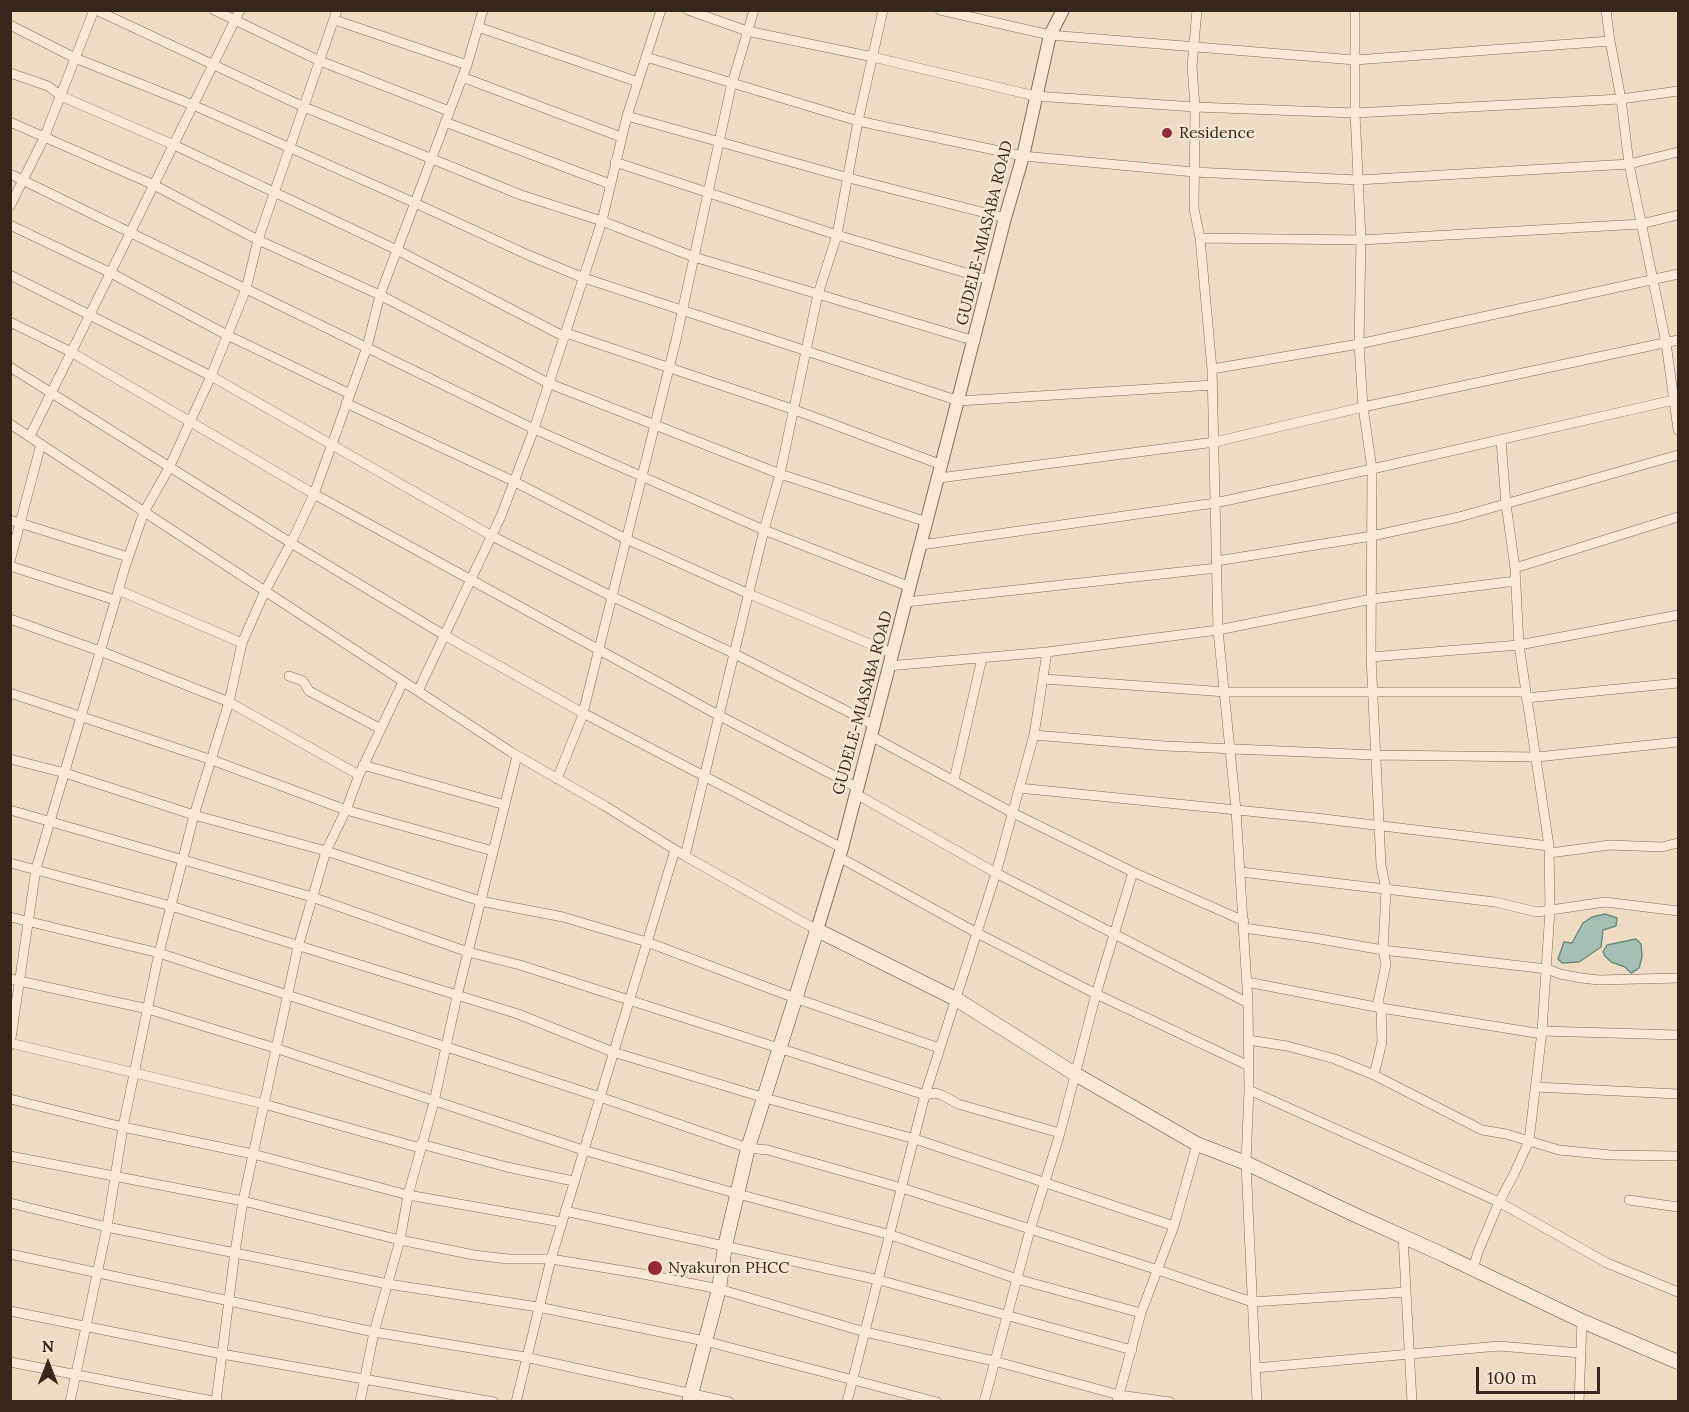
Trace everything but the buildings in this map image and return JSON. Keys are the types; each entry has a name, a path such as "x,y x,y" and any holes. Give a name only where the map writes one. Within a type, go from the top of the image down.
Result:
{"main road":[{"name":"GUDELE-MIASABA ROAD","path":"690,1397 719,1289 725,1246 747,1148 765,1098 817,930"},
{"path":"817,930 956,999 1075,1074 1197,1144 1246,1163 1582,1321 1678,1362"}],"street":[{"path":"10,206 44,138 95,10 304,107 521,195 602,221 694,257 975,341"},
{"path":"213,10 320,61 449,111"},
{"path":"30,436 240,10"},
{"path":"70,1401 98,1273 123,1127 159,953 194,814 229,702 242,643 265,591 314,494 367,346 380,295 467,64 482,13 470,10"},
{"path":"418,691 501,516 534,429 602,221 621,137 661,10"},
{"path":"688,10 747,31 873,57 1035,96 1195,108 1355,113 1621,99 1678,91"},
{"path":"557,779 583,713 669,368 732,83 754,10"},
{"path":"685,856 764,530 780,474 818,294 837,235 858,121 883,10"},
{"path":"940,10 1050,35 1355,60 1610,40"},
{"name":"GUDELE-MIASABA ROAD","path":"817,930 857,791 975,341 1005,218 1023,156 1050,35 1063,10"},
{"path":"1197,10 1192,66 1195,108 1194,209 1200,238 1212,369 1218,630 1226,692 1244,925 1249,1066 1246,1163 1257,1401"},
{"path":"1355,10 1355,113 1361,240 1359,344 1363,407 1372,470 1372,692 1381,865 1386,890 1383,950 1386,964 1378,1002 1381,1008 1382,1042 1374,1076"},
{"path":"1606,10 1629,164 1651,280 1666,343 1676,400 1678,430"},
{"path":"467,64 334,14 258,240 246,289 191,420 169,468 144,512 128,557 36,869 28,922 15,980 11,1044 264,1104 420,1146 573,1181"},
{"path":"10,25 75,58 193,105 584,278 959,401 1212,385"},
{"path":"478,27 638,82"},
{"path":"646,57 858,121 1023,156 1194,172 1358,180 1629,164 1678,152"},
{"path":"10,73 48,86 61,96 274,192 397,250 566,335 795,410 942,465"},
{"path":"462,77 621,137"},
{"path":"627,116 719,143 1005,218"},
{"path":"10,122 154,185 258,240 380,295 548,383 780,474 927,522"},
{"path":"446,122 610,184"},
{"path":"615,162 837,235 990,280"},
{"path":"10,174 534,429 764,530 910,587"},
{"path":"1200,238 1361,240 1641,224 1678,215"},
{"path":"10,225 111,273 348,398 626,539 749,594 892,653"},
{"path":"10,274 211,376 492,536 611,596 735,654 873,730 1011,812 1244,925 1383,950 1547,969 1560,974 1599,980 1678,978"},
{"path":"1212,369 1359,344 1678,274"},
{"path":"10,322 71,352 191,420 314,494 857,791 996,873 1248,1003"},
{"path":"939,478 1215,442 1363,407 1678,340"},
{"path":"10,367 169,468 444,635 583,713 705,776 977,933 1096,994 1249,1066"},
{"path":"921,545 1215,503 1372,470 1676,400"},
{"path":"10,424 517,756 685,856 817,930"},
{"path":"1473,1269 1499,1202 1529,1141 1542,1033 1550,910 1550,849 1519,645 1515,568 1506,504 1501,441"},
{"path":"41,444 10,563 117,595 242,643"},
{"path":"906,602 1217,564 1372,536 1459,517 1678,455"},
{"path":"1515,568 1678,517"},
{"path":"10,520 128,557"},
{"path":"888,666 1047,652 1218,630 1372,599 1516,581"},
{"path":"1371,657 1519,645 1678,615"},
{"path":"10,619 100,651 229,702 358,775"},
{"path":"847,1401 925,1095 996,873 1034,735 1047,652"},
{"path":"954,780 982,658"},
{"path":"289,676 303,681 309,691 381,729"},
{"path":"1044,679 1226,692 1526,695 1678,683"},
{"path":"10,1362 217,1401 228,1302 243,1201 298,947 326,851 346,810 358,775 403,682"},
{"path":"10,693 212,760 346,810 493,851"},
{"path":"1034,735 1231,749 1376,755 1537,757 1678,742"},
{"path":"360,1401 374,1332 400,1240 408,1194 434,1101 457,996 517,756"},
{"path":"10,759 326,851 480,901 563,917 647,942 795,998 939,1048"},
{"path":"363,765 505,805"},
{"path":"1019,788 1236,810 1550,849 1611,845 1662,847 1678,843"},
{"path":"10,810 312,897 468,952 519,965 925,1095 935,1093 958,1104 1060,1132"},
{"path":"516,1401 525,1357 561,1222 675,850"},
{"path":"10,863 171,906 518,1014 614,1052 765,1098 915,1139 1174,1226"},
{"path":"984,1401 1030,1230 1060,1132 1096,994 1133,872"},
{"path":"1240,872 1495,902 1537,912 1605,902 1678,910"},
{"path":"10,917 159,953 600,1097 747,1148 768,1150 902,1188 1252,1302 1406,1292"},
{"path":"15,980 148,1009 275,1048 583,1150 891,1235 1017,1279 1140,1313"},
{"path":"1247,982 1381,1008 1542,1033 1678,1035"},
{"path":"1248,1040 1287,1046 1316,1054 1374,1076 1482,1130 1506,1134 1559,1150 1610,1155 1678,1156"},
{"path":"1535,1088 1678,1094"},
{"path":"1249,1090 1499,1202 1607,1263 1678,1292"},
{"path":"10,1099 123,1127 253,1154 408,1194 561,1222"},
{"path":"1118,1398 1140,1313 1174,1226 1197,1144"},
{"path":"10,1156 243,1201 400,1240 474,1255 508,1259 551,1259 719,1289 865,1332 994,1361 1118,1398 1170,1401"},
{"path":"1629,1200 1678,1207"},
{"path":"10,1203 107,1227 388,1284 538,1306 705,1341 852,1381 937,1401"},
{"path":"565,1211 879,1280 1132,1350"},
{"path":"1403,1236 1412,1401"},
{"path":"10,1254 374,1332 525,1357 690,1397 729,1401"},
{"path":"10,1311 222,1354 494,1401"},
{"path":"1579,1401 1582,1321"},
{"path":"1255,1368 1499,1346 1580,1353"}],"shaded area":[{"path":"1605,914 1617,918 1616,926 1603,930 1601,947 1579,962 1562,963 1558,959 1564,942 1572,943 1583,923 1592,917"},
{"path":"1636,939 1641,944 1642,957 1639,968 1631,973 1625,967 1611,962 1603,952 1607,945"}],"place":[{"name":"Residence","path":"1167,133"},
{"name":"Nyakuron PHCC","path":"655,1268"}]}
